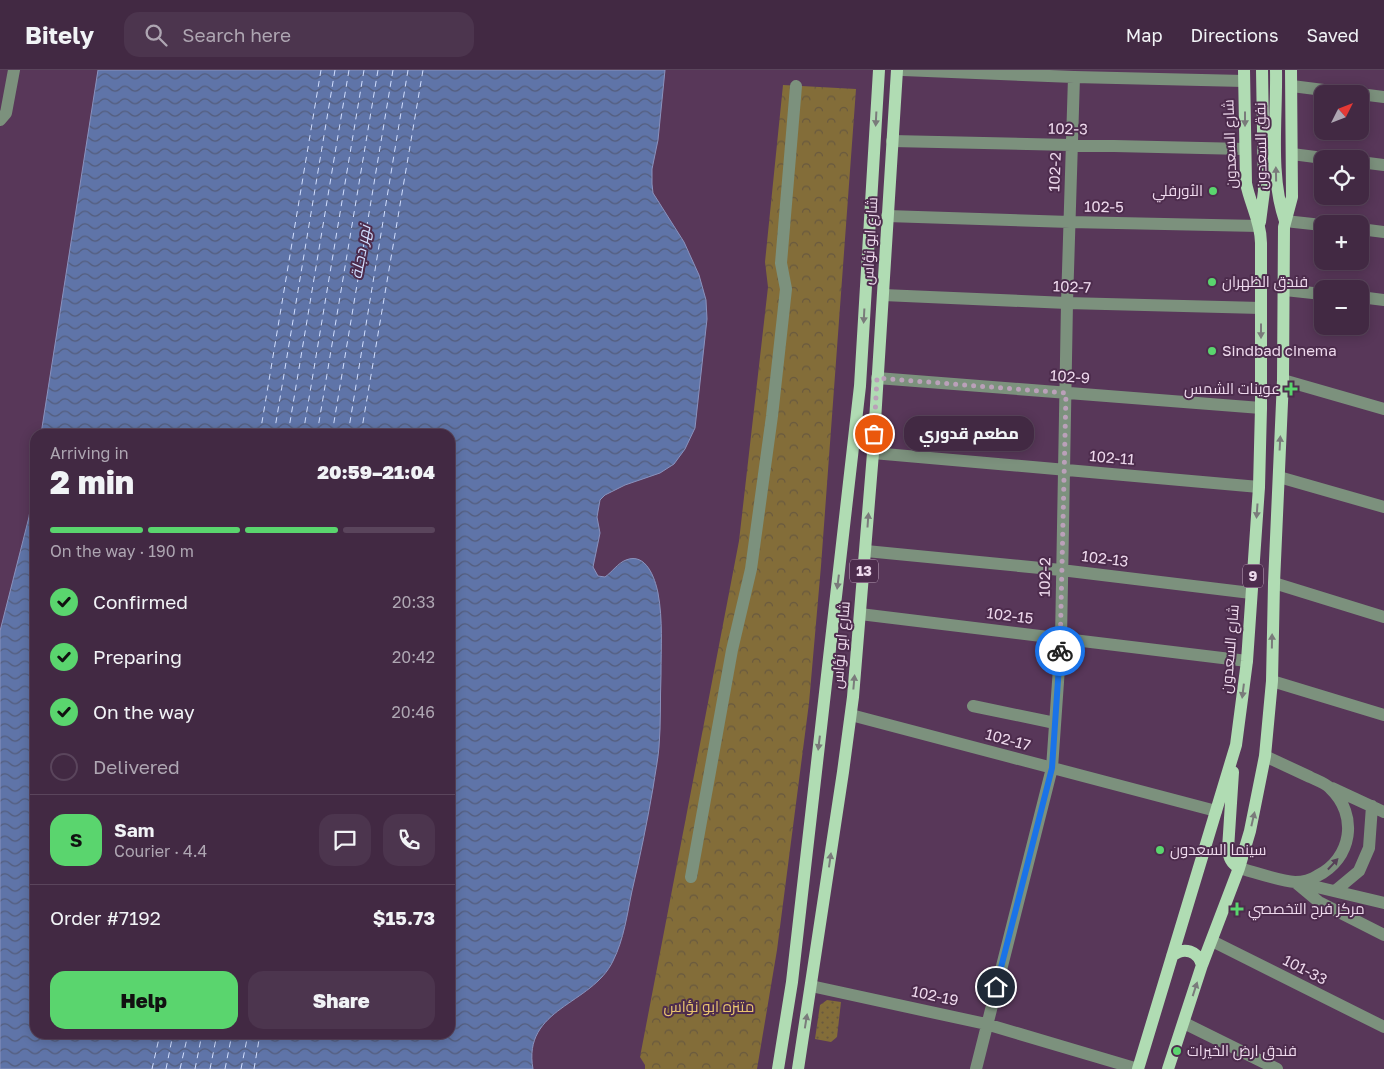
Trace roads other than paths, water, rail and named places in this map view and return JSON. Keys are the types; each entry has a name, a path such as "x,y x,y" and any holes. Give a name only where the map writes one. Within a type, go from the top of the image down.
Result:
{"main road":[{"name":"شارع ابو نؤاس","path":"778,1069 792,982 860,386 879,70"},
{"name":"شارع ابو نؤاس","path":"798,1069 851,715 873,453 897,70"},
{"name":"نفق السعدون","path":"1260,226 1264,191 1262,70"},
{"name":"نفق السعدون","path":"1276,70 1276,179 1285,221"},
{"name":"9","path":"1168,1069 1202,965 1239,868 1250,832 1265,756 1272,681 1274,583 1283,380 1285,221 1292,203 1291,70"},
{"name":"شارع السعدون","path":"1138,1069 1236,744 1247,661 1259,487 1261,308 1260,226 1248,192 1245,149 1244,75"},
{"path":"1236,744 1227,839 1229,858 1233,865 1239,868"},
{"path":"1172,956 1181,950 1190,951 1198,956 1202,965"}],"street":[{"path":"0,120 6,112 14,70"},
{"path":"903,70 1074,77 1244,75"},
{"name":"102-2","path":"976,1069 1052,768 1061,638 1067,303 1074,77"},
{"path":"691,877 732,650 751,569 772,416 786,289 781,263 796,86"},
{"path":"1292,86 1314,89"},
{"path":"1369,95 1384,97"},
{"name":"102-3","path":"892,141 1245,149"},
{"path":"1292,154 1314,157"},
{"path":"1369,163 1384,165"},
{"name":"102-5","path":"887,216 1260,226"},
{"path":"1285,221 1314,224"},
{"path":"1369,230 1384,232"},
{"path":"1285,290 1314,293"},
{"name":"102-7","path":"883,295 1067,303 1261,308"},
{"path":"1369,299 1384,300"},
{"name":"102-9","path":"877,378 1261,408"},
{"path":"1283,380 1384,409"},
{"name":"102-11","path":"873,453 1259,487"},
{"path":"1279,476 1384,507"},
{"name":"102-13","path":"866,551 1061,570 1252,593"},
{"path":"1274,583 1384,617"},
{"name":"102-15","path":"860,614 1247,661"},
{"path":"1272,681 1384,715"},
{"path":"972,706 1055,723"},
{"name":"102-17","path":"851,715 1216,811"},
{"path":"1265,756 1384,812"},
{"path":"1295,882 1311,879 1326,872 1338,861 1346,846 1349,830 1347,814 1340,799 1329,786"},
{"path":"1336,891 1359,871 1369,848 1372,806"},
{"path":"1239,868 1384,903"},
{"path":"1295,882 1319,902 1384,935"},
{"name":"101-33","path":"1212,942 1384,1028"},
{"name":"102-19","path":"811,986 986,1024 1138,1069"},
{"path":"1184,1023 1277,1069"}],"water":[{"name":"نهر دجلة","path":"98,70 665,70 658,140 652,169 652,184 653,193 684,242 699,275 706,300 707,319 695,428 685,449 674,464 660,473 625,485 605,495 600,500 597,517 600,533 593,567 598,576 605,577 623,561 639,560 648,568 655,580 661,613 658,757 641,853 625,927 617,953 603,976 548,1020 538,1033 532,1049 533,1069 0,1069 0,631 30,510 30,1039 455,1039 455,429 42,429"}],"place":[{"name":"الأورفلي","path":"1213,191"},
{"name":"فندق الظهران","path":"1212,282"},
{"name":"Sindbad cinema","path":"1212,351"},
{"name":"عوينات الشمس","path":"1291,389"},
{"name":"مطعم قدوري","path":"874,434"},
{"name":"سينما السعدون","path":"1160,850"},
{"name":"مركز فرح التخصصي","path":"1237,909"},
{"name":"فندق ارض الخيرات","path":"1177,1051"}],"park label":[{"name":"متنزه ابو نؤاس","path":"709,1007"}]}
